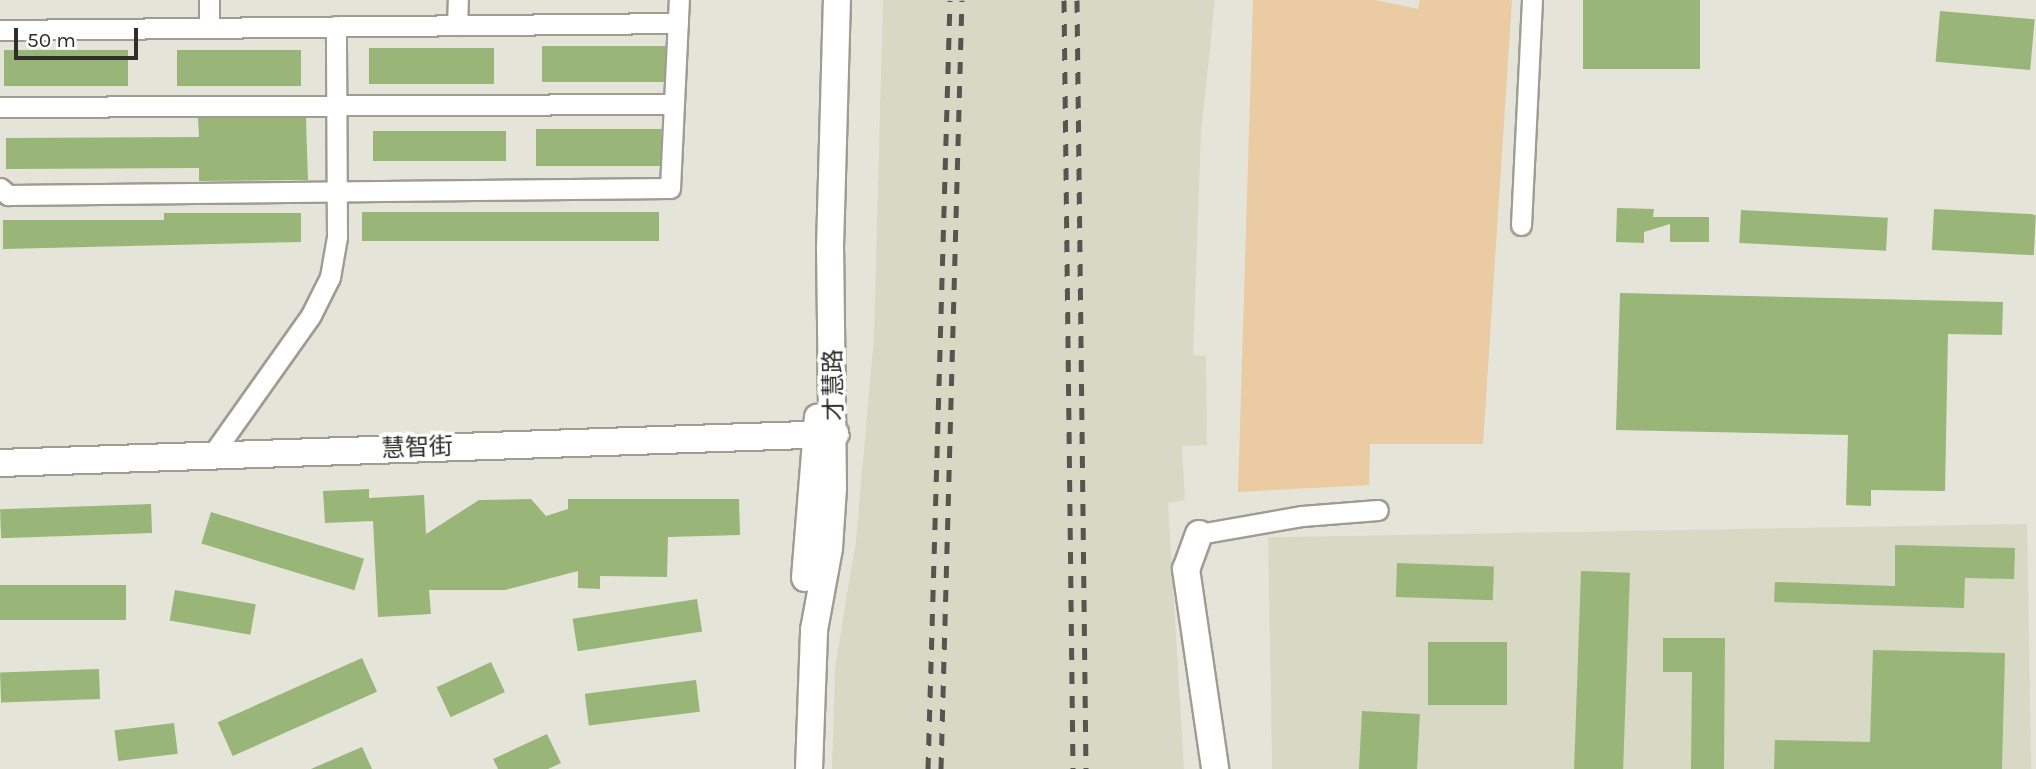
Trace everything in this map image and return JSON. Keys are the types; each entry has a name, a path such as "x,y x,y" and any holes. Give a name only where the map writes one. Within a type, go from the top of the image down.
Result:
{"street":[{"path":"209,0 209,28"},
{"path":"457,25 458,0"},
{"path":"0,188 8,195 670,188 679,0"},
{"name":"才慧路","path":"809,769 814,630 829,548 825,440 814,289 821,0"},
{"name":"才慧路","path":"793,769 798,619 825,440 837,0"},
{"path":"1521,225 1532,0"},
{"path":"0,30 678,23"},
{"path":"212,455 323,295 335,256 336,26"},
{"path":"0,107 674,104"},
{"name":"慧智街","path":"0,463 825,440"},
{"name":"慧智街","path":"0,474 825,440"},
{"path":"1199,534 1302,516 1378,510"},
{"path":"1199,534 1186,569 1215,769"},
{"path":"1199,534 1233,769"}],"shaded area":[{"path":"883,0 1215,0 1201,132 1193,355 1206,356 1207,445 1182,446 1185,500 1168,503 1184,769 832,769 835,668 856,540 874,337"},
{"path":"1253,0 1375,0 1418,9 1420,0 1512,0 1483,444 1370,444 1369,485 1238,492"},
{"path":"2027,524 2031,769 1272,769 1268,537"}],"building":[{"path":"1583,0 1700,0 1700,69 1583,69"},
{"path":"1940,11 2035,19 2030,70 1936,62"},
{"path":"542,46 665,46 665,82 542,82"},
{"path":"369,48 494,48 494,84 369,84"},
{"path":"4,50 128,50 128,86 4,86"},
{"path":"177,50 301,50 301,86 177,86"},
{"path":"198,118 306,118 308,180 199,181 199,168 6,169 6,138 199,137"},
{"path":"536,129 661,129 661,166 536,166"},
{"path":"373,131 506,131 506,161 373,161"},
{"path":"1617,208 1654,209 1653,217 1709,217 1709,242 1670,242 1670,224 1644,232 1644,243 1616,242"},
{"path":"1934,209 2036,214 2034,255 1932,250"},
{"path":"1741,210 1888,218 1886,251 1739,243"},
{"path":"362,212 659,212 659,241 362,241"},
{"path":"164,213 301,213 301,242 3,249 3,220 164,220"},
{"path":"1620,293 2003,302 2002,335 1948,334 1945,491 1871,490 1871,506 1846,505 1848,435 1616,430"},
{"path":"369,489 369,498 424,495 426,534 479,500 531,499 546,516 568,509 568,499 739,499 740,535 668,537 667,577 600,576 600,589 578,588 578,571 505,590 429,590 431,614 378,617 373,521 325,523 323,491"},
{"path":"151,504 152,533 1,538 0,509"},
{"path":"211,512 364,559 354,590 201,544"},
{"path":"1895,545 2015,548 2014,579 1965,578 1964,608 1774,602 1775,582 1895,586"},
{"path":"1397,563 1494,566 1493,600 1396,597"},
{"path":"1581,571 1630,573 1623,769 1574,769"},
{"path":"0,585 126,585 126,620 0,620"},
{"path":"175,590 256,604 250,635 170,621"},
{"path":"697,599 702,632 578,651 573,619"},
{"path":"1663,638 1725,638 1724,769 1691,769 1692,672 1663,672"},
{"path":"1428,642 1507,642 1507,705 1428,705"},
{"path":"1873,650 2005,653 2002,769 1774,769 1775,740 1870,742"},
{"path":"362,658 377,692 233,756 218,722"},
{"path":"491,662 505,692 451,717 437,687"},
{"path":"99,669 100,699 1,702 0,672"},
{"path":"696,680 700,712 589,725 585,694"},
{"path":"1362,711 1420,714 1417,769 1359,769"},
{"path":"174,723 178,754 118,761 114,730"},
{"path":"547,734 561,763 548,769 498,769 493,759"},
{"path":"362,747 372,769 311,769"}],"railway":[{"path":"928,769 950,0"},
{"path":"941,769 962,0"},
{"path":"1064,0 1073,769"},
{"path":"1077,0 1086,769"}]}
